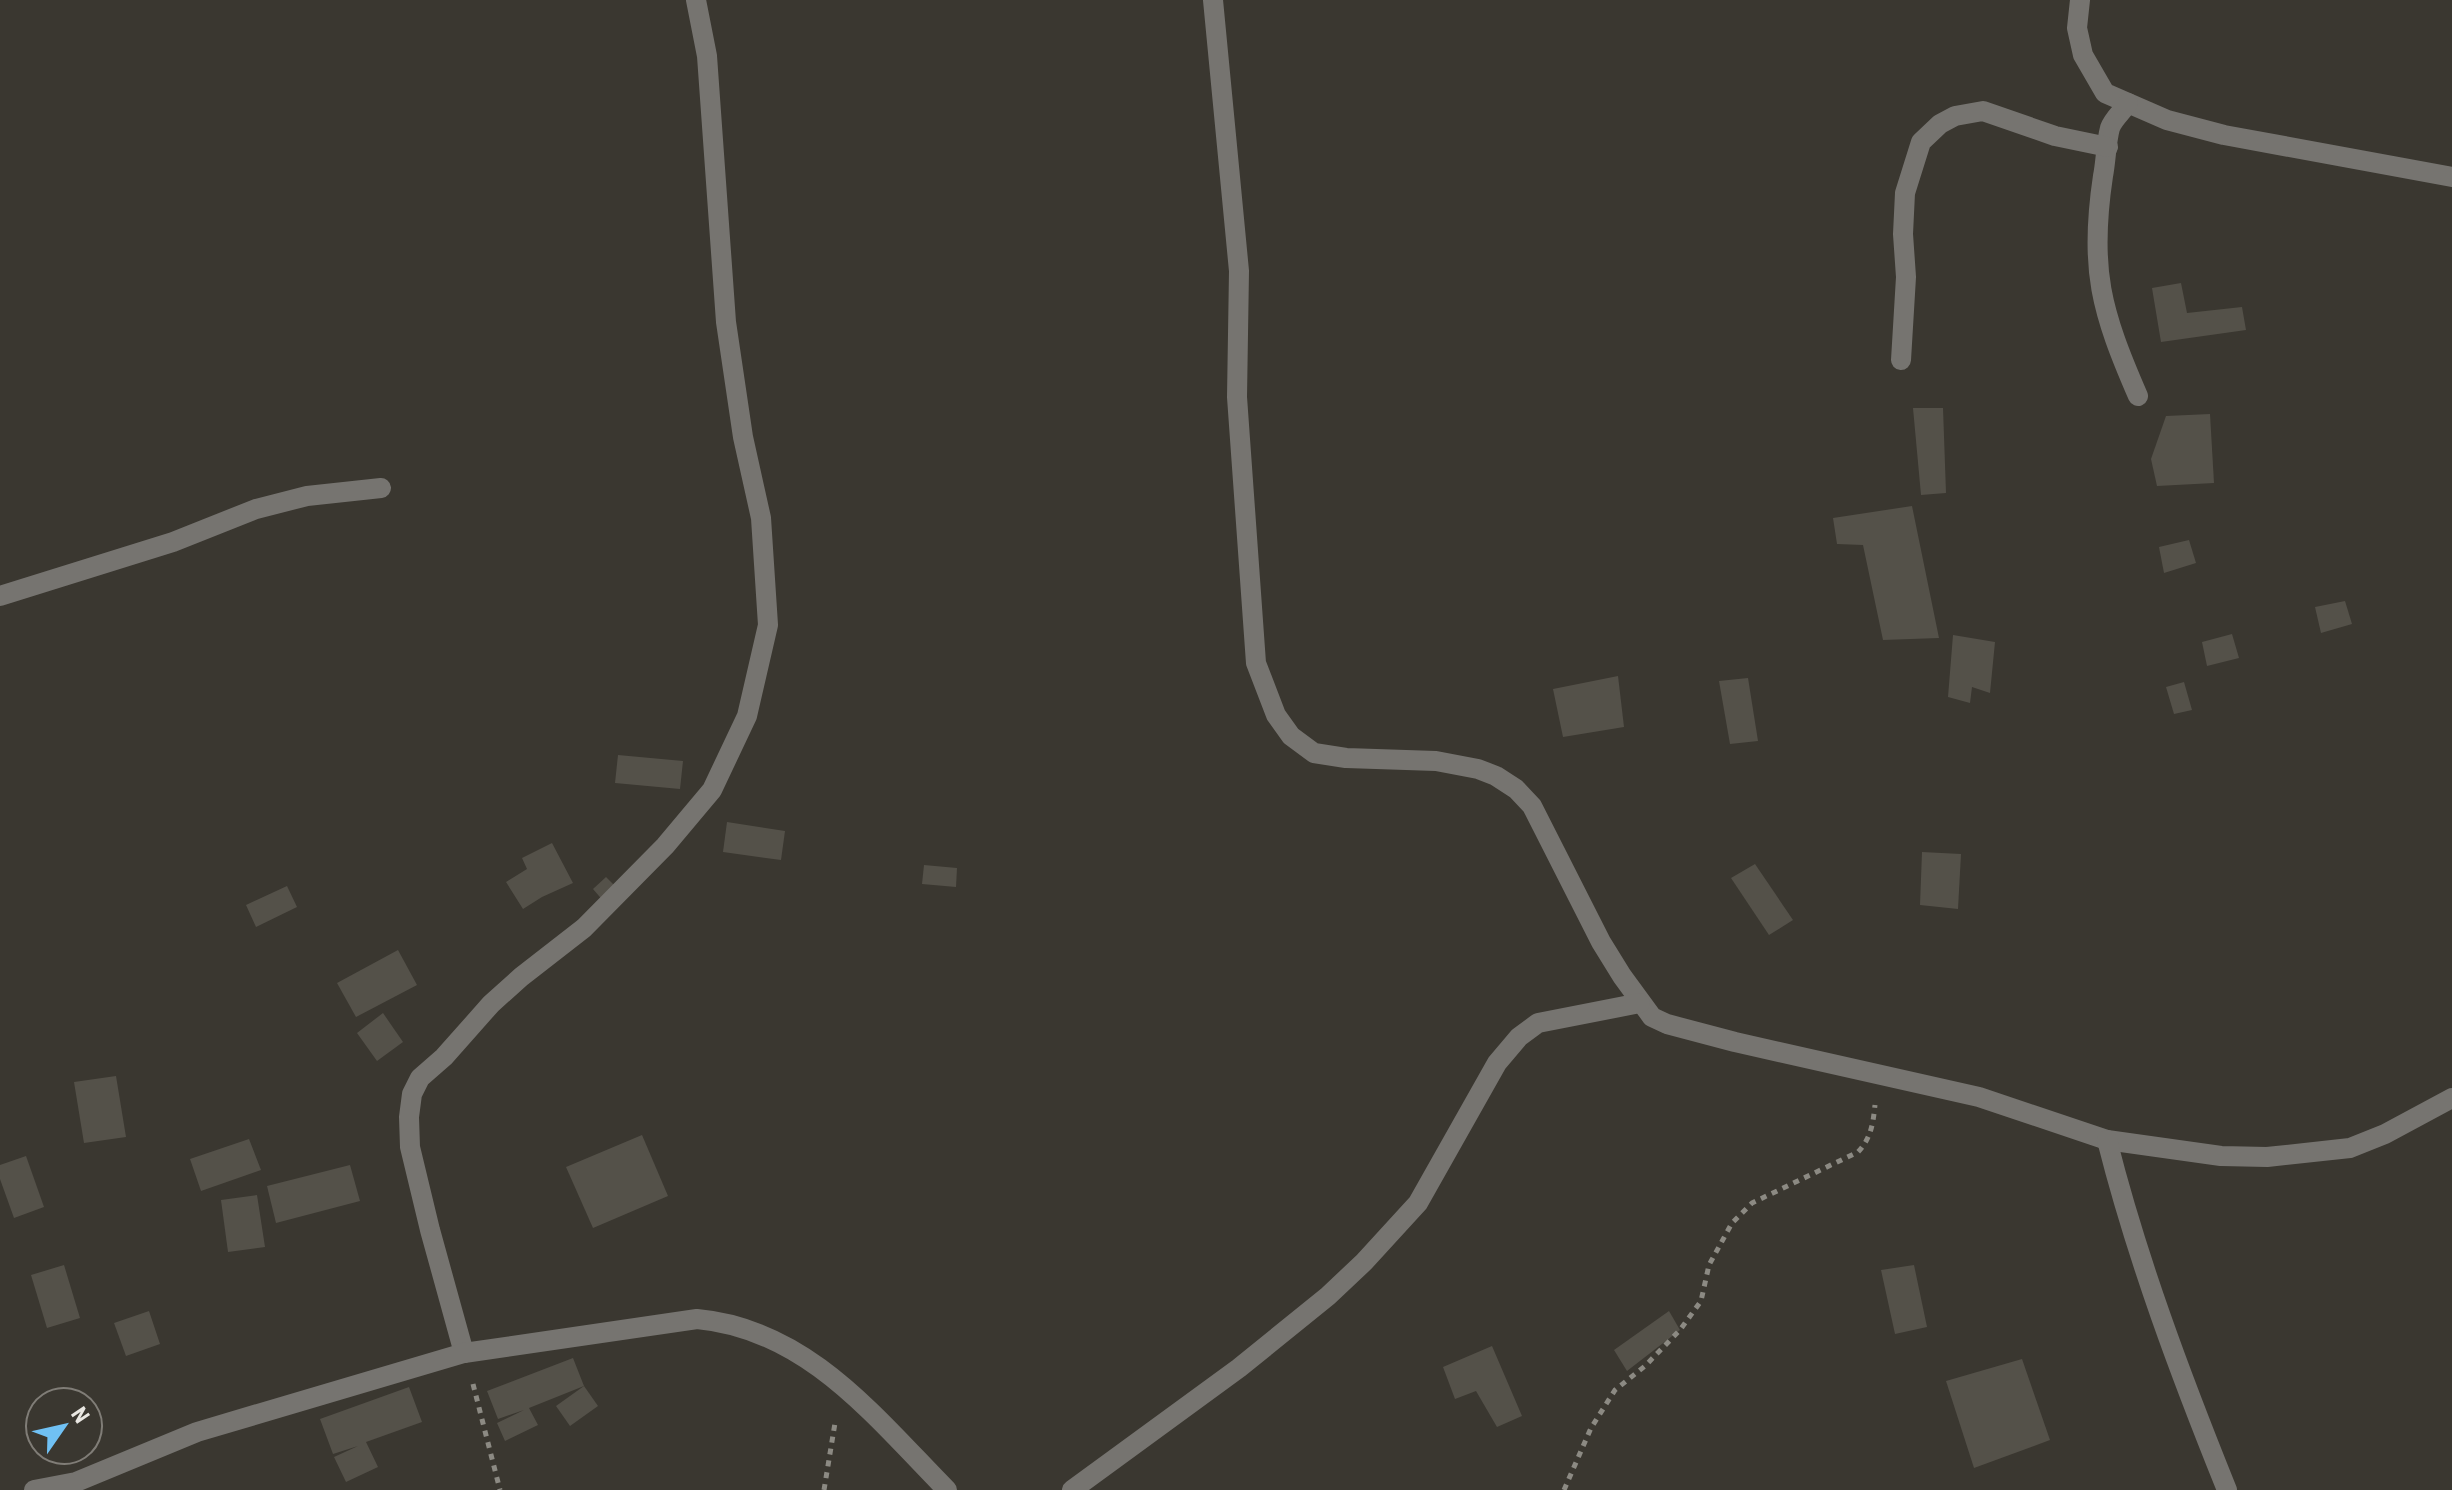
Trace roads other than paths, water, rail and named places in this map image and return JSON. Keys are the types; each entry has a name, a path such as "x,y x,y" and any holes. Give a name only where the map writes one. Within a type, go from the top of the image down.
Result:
{"street":[{"path":"464,1353 410,1147 412,1094 420,1078 444,1057 491,1004 584,928 665,846 712,790 747,716 768,625 761,518 743,437 726,322 707,56 696,0"},
{"path":"1213,0 1239,271 1237,397 1256,663 1276,715 1291,736 1314,753 1346,758 1436,761 1478,769 1516,789 1532,806 1601,942 1640,1003 1652,1017 1667,1024 1979,1097 2107,1140 2221,1156 2267,1157 2350,1148 2385,1134 2452,1098"},
{"path":"2080,0 2077,28 2083,55 2105,93 2167,120 2224,135 2452,177"},
{"path":"2128,103 2111,125 2097,216 2096,262 2113,339 2138,396"},
{"path":"1901,360 1906,277 1903,234 1905,193 1921,142 1940,124 1955,116 1983,111 2055,136 2108,147"},
{"path":"0,596 173,542 256,509 307,496 381,488"},
{"path":"1072,1490 1239,1368 1328,1296 1364,1262 1418,1203 1497,1063 1519,1037 1538,1023 1640,1003"},
{"path":"2107,1140 2119,1190 2185,1387 2227,1490"},
{"path":"34,1490 76,1482 197,1432 464,1353 697,1319 747,1327 811,1360 841,1382 947,1490"}]}
